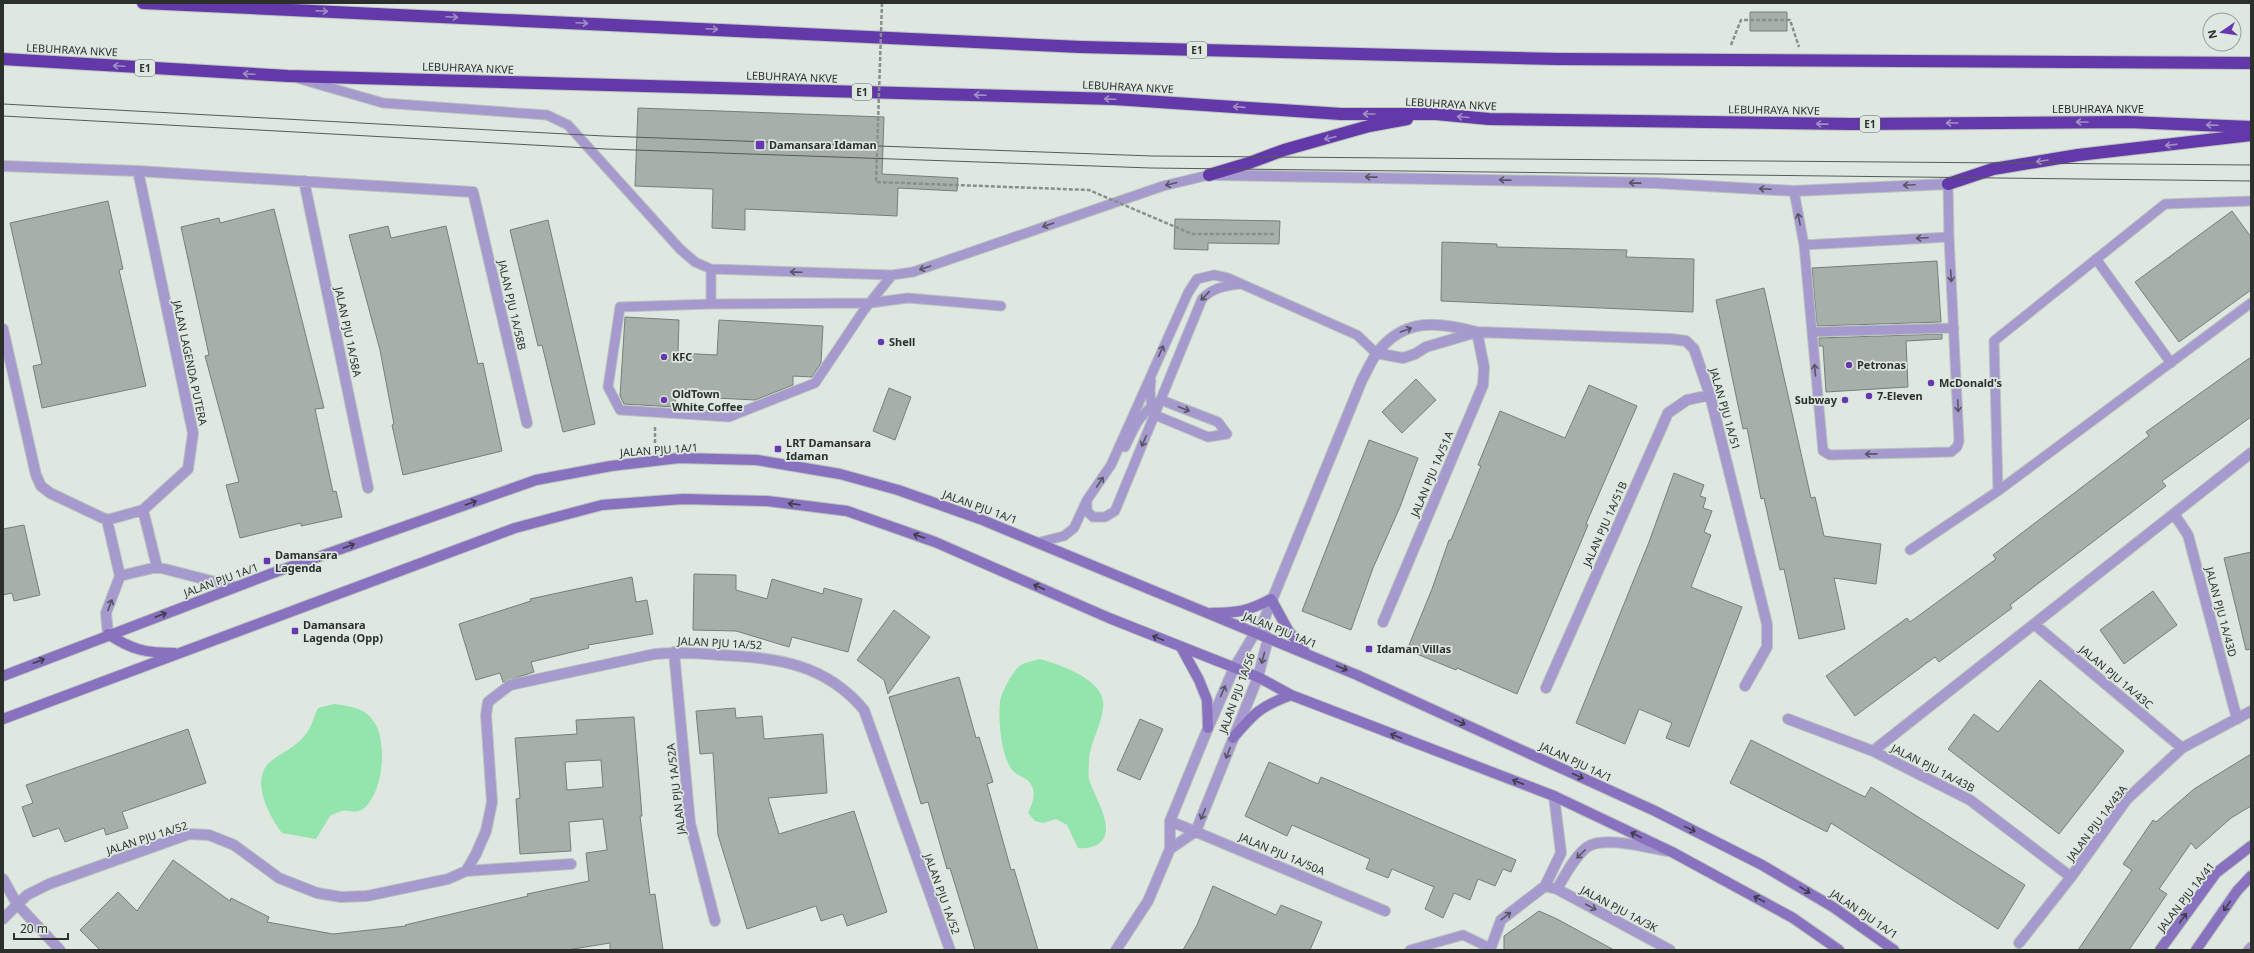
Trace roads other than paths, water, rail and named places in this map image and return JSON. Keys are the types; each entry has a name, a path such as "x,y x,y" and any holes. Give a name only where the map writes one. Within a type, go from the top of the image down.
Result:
{"highway":[{"name":"E1","path":"143,3 1081,47 1558,59 2251,63"},
{"name":"LEBUHRAYA NKVE","path":"3,59 288,76 1114,99 1341,114 1436,114 1489,119 1852,124 2128,122 2251,127"},
{"path":"1209,174 1249,164 1284,150 1369,126 1436,114"},
{"path":"1948,184 1993,169 2063,158 2251,135"}],"main road":[{"name":"JALAN PJU 1A/1","path":"3,676 108,634 235,587 536,480 611,466 679,458 757,460 840,474 898,490 1040,542 1203,612 1258,630 1268,638 1306,653 1648,808 1762,865 1833,907 1894,950"},
{"path":"3,719 515,528 602,505 683,499 767,501 847,511 935,542 1102,615 1258,677 1291,695 1554,796 1672,852 1793,918 1839,950"},
{"path":"1203,612 1235,613 1253,609 1272,599 1288,630 1306,653"},
{"path":"108,634 126,646 151,653 182,652"},
{"path":"1181,646 1199,680 1207,700 1208,728"},
{"path":"1234,738 1253,714 1268,703 1291,695"},
{"name":"JALAN PJU 1A/41","path":"2160,950 2216,873 2251,846"},
{"path":"2196,950 2237,891 2251,876"}],"street":[{"path":"3,166 138,171 304,181"},
{"name":"JALAN LAGENDA PUTERA","path":"106,520 143,510 188,469 193,433 138,171"},
{"path":"1209,174 1655,183 1794,190 1948,184"},
{"name":"JALAN PJU 1A/58B","path":"304,181 473,192 528,423"},
{"name":"JALAN PJU 1A/58A","path":"304,181 368,488"},
{"name":"JALAN PJU 1A/56","path":"1170,849 1170,820 1208,728 1234,668 1258,630 1272,599 1362,380 1376,353 1394,334 1419,325 1447,324 1477,332"},
{"path":"3,329 36,475 41,486 50,493 106,520 120,576 106,613 108,634"},
{"path":"1376,353 1403,358 1415,354 1426,347 1477,332"},
{"name":"JALAN PJU 1A/51","path":"1477,332 1671,339 1686,341 1694,349 1710,395 1767,624 1767,647 1745,686"},
{"name":"JALAN PJU 1A/51A","path":"1383,622 1483,384 1484,368 1477,332"},
{"name":"JALAN PJU 1A/51B","path":"1546,688 1668,413 1686,400 1710,395"},
{"path":"1873,751 2251,453"},
{"path":"143,510 157,567"},
{"name":"JALAN PJU 1A/43D","path":"2174,514 2188,535 2237,719"},
{"path":"120,576 157,567 235,587"},
{"name":"JALAN PJU 1A/43C","path":"2034,624 2182,748"},
{"name":"JALAN PJU 1A/56","path":"1196,831 1258,677 1268,638"},
{"name":"JALAN PJU 1A/52","path":"466,871 486,832 492,802 486,715 488,702 510,685 656,654 674,652 766,657 783,661 831,681 855,699 864,710 950,950"},
{"name":"JALAN PJU 1A/52A","path":"674,652 690,823 714,921"},
{"name":"JALAN PJU 1A/43A","path":"2019,943 2071,877 2127,799 2182,748 2251,712"},
{"name":"JALAN PJU 1A/43B","path":"1788,719 1873,751 1970,800 2071,877"},
{"path":"1490,949 1501,920 1545,886 1561,853 1554,796"},
{"name":"JALAN PJU 1A/50A","path":"1170,820 1385,911"},
{"path":"1116,950 1148,901 1170,849 1196,831"},
{"name":"JALAN PJU 1A/52","path":"3,920 17,904 28,895 49,884 189,834 209,835 234,845 279,878 317,893 341,897 367,896 448,879 466,871 571,864"},
{"path":"1557,889 1575,860 1590,845 1612,843 1672,852"},
{"path":"3,879 17,904 60,950"},
{"name":"JALAN PJU 1A/3K","path":"1545,886 1557,889 1663,948"}],"lane":[{"path":"288,76 384,104 547,115 568,125 680,249 694,262 711,269 892,275 913,272 1163,186 1209,174"},
{"path":"1794,190 1804,245 1823,450 1830,455 1951,452 1957,447 1960,441 1949,237 1948,184"},
{"path":"1998,491 1994,341 2165,204 2251,201"},
{"path":"1804,245 1949,237"},
{"path":"2096,260 2171,363"},
{"path":"711,269 711,304"},
{"path":"892,275 870,303 815,383 729,417 620,410 608,387 620,308 711,304 870,303 908,298 1001,306"},
{"path":"1111,465 1188,293 1197,280 1214,275 1228,278 1357,334 1376,353"},
{"path":"1087,500 1087,511 1093,517 1105,517 1115,511 1202,299 1208,292 1220,287 1241,284"},
{"path":"1910,550 1998,491 2251,303"},
{"path":"1812,332 1954,328"},
{"path":"1152,372 1150,392 1151,406 1155,415 1208,437 1227,434 1218,422 1161,400"},
{"path":"1040,542 1064,536 1074,528 1087,500 1123,450 1141,414 1161,400"},
{"path":"1410,950 1463,935 1490,949"},
{"path":"2248,950 2251,947"}],"tram line":[{"path":"3,104 604,136 1152,156 2251,165"},
{"path":"3,116 606,149 1151,168 2251,181"}],"place":[{"name":"Damansara Idaman","path":"760,145"},
{"name":"Shell","path":"881,342"},
{"name":"KFC","path":"664,357"},
{"name":"Petronas","path":"1849,365"},
{"name":"McDonald's","path":"1931,383"},
{"name":"7-Eleven","path":"1869,396"},
{"name":"OldTown White Coffee","path":"664,400"},
{"name":"Subway","path":"1845,400"},
{"name":"LRT Damansara Idaman","path":"778,449"},
{"name":"Damansara Lagenda","path":"267,561"},
{"name":"Damansara Lagenda (Opp)","path":"295,631"},
{"name":"Idaman Villas","path":"1369,649"}]}
